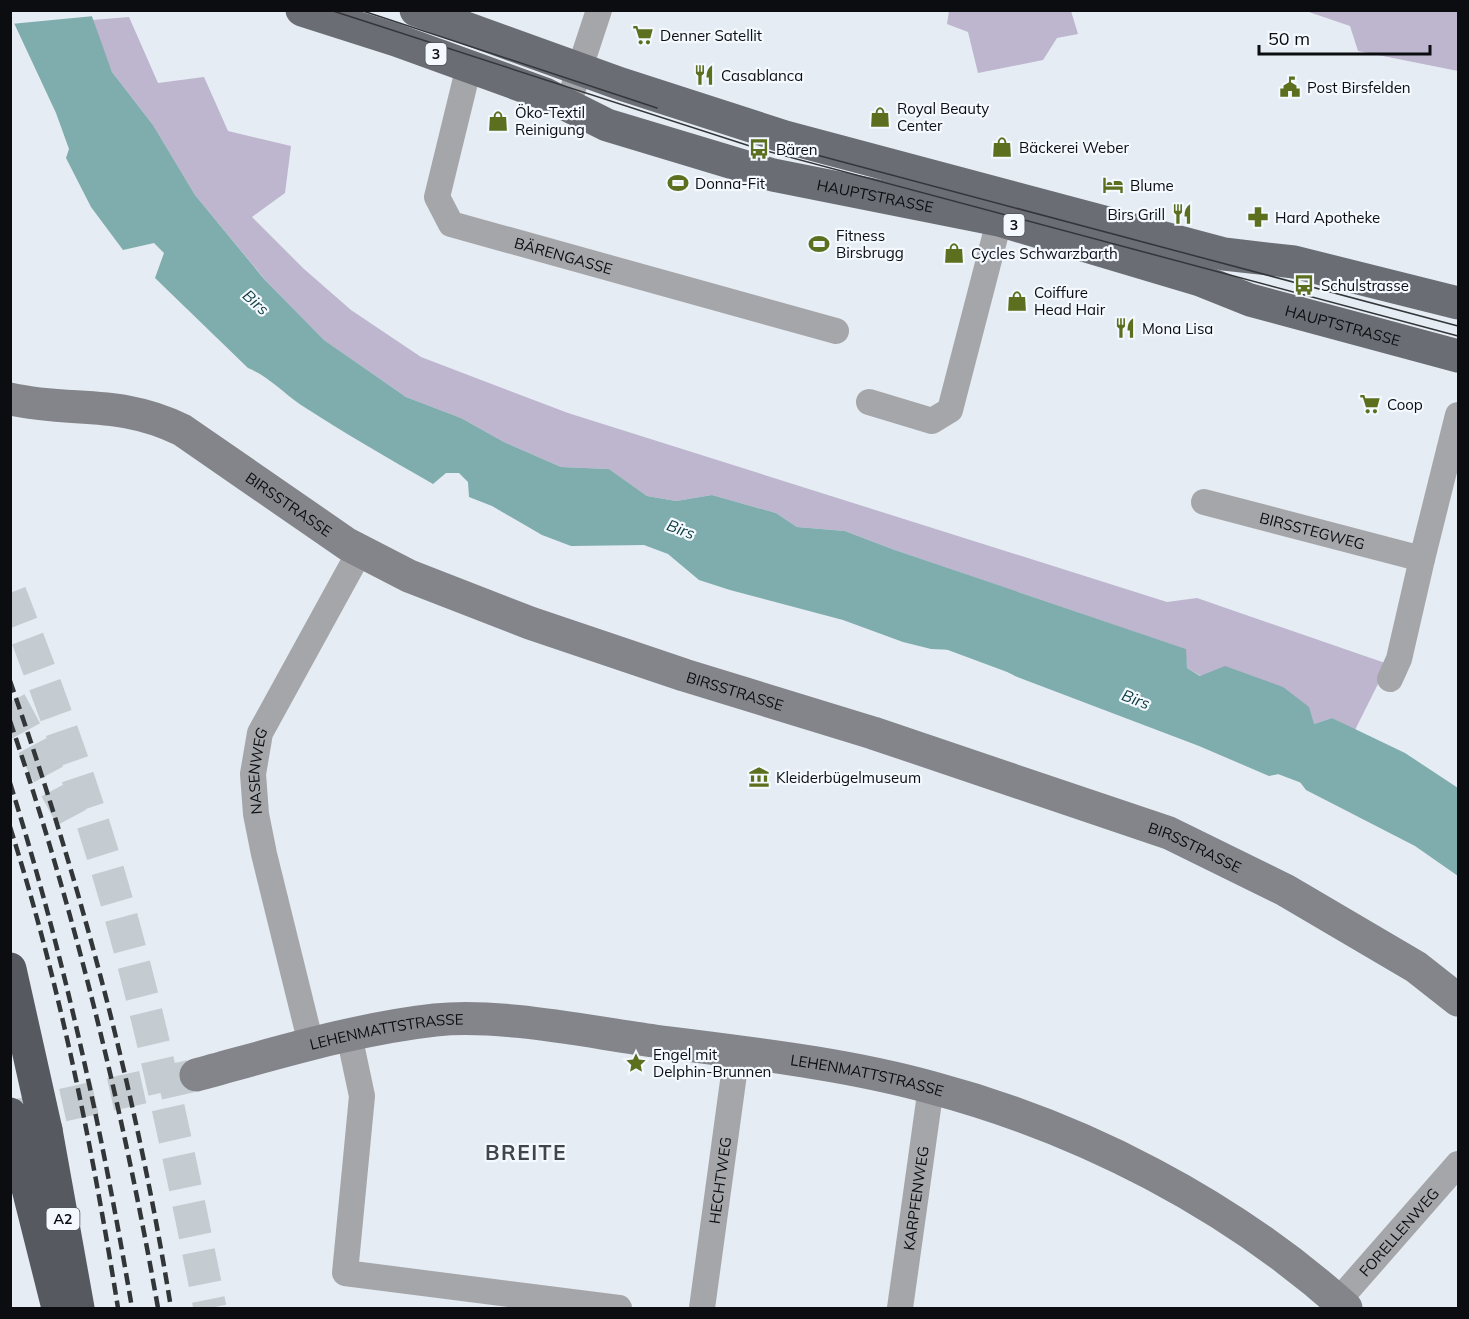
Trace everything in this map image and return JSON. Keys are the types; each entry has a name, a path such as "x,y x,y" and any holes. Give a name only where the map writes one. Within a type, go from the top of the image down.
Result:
{"highway":[{"name":"A2","path":"10,969 24,1127 78,1308"},
{"path":"24,1127 58,1308"}],"main road":[{"name":"HAUPTSTRASSE","path":"302,10 470,66 568,104 607,125 773,175 1002,208 1230,256 1294,262 1458,303"},
{"name":"HAUPTSTRASSE","path":"416,10 579,68 1002,208 1250,300 1458,356"}],"street":[{"path":"568,104 599,10"},
{"name":"BÄRENGASSE","path":"470,66 436,197 451,224 836,331"},
{"path":"869,402 932,421 950,410 1002,208"},
{"name":"BIRSSTRASSE","path":"10,399 120,409 159,418 182,430 280,500 360,551 409,576 530,623 684,675 873,733 1169,833 1295,896 1416,967 1458,999"},
{"path":"1389,679 1399,659 1458,415"},
{"name":"BIRSSTEGWEG","path":"1204,502 1422,559"},
{"name":"NASENWEG","path":"311,1044 264,854 256,814 253,774 260,733 360,551"},
{"name":"LEHENMATTSTRASSE","path":"196,1075 349,1035 438,1020 471,1020 535,1024 737,1052 931,1087 1034,1119 1159,1178 1232,1221 1342,1305"},
{"path":"349,1035 362,1096 345,1273 619,1308"},
{"name":"HECHTWEG","path":"702,1308 737,1052"},
{"name":"KARPFENWEG","path":"900,1308 931,1087"},
{"name":"FORELLENWEG","path":"1342,1305 1458,1164"}],"shaded area":[{"path":"949,11 1071,11 1078,34 1057,38 1043,60 978,73 968,32 947,24"},
{"path":"1306,11 1458,11 1458,71 1358,51 1350,26"},
{"path":"129,17 158,83 204,77 228,131 291,146 285,193 252,217 304,269 351,310 421,357 568,413 1167,602 1197,598 1388,664 1355,730 1332,718 1314,724 1201,676 1187,668 1185,649 845,531 797,527 776,513 712,495 676,501 647,496 609,469 561,467 504,442 461,418 406,397 324,340 267,282 195,195 153,125 112,72 92,20"}],"water":[{"path":"90,11 112,72 153,125 195,195 265,280 324,340 406,397 461,418 504,442 561,467 609,469 647,496 676,501 712,495 776,513 797,527 845,531 1186,649 1187,668 1200,676 1225,666 1283,687 1309,707 1314,724 1332,718 1405,753 1458,788 1458,876 1415,846 1306,790 1300,782 1309,753 1298,750 1284,773 1269,776 1199,746 1015,676 991,663 1003,635 993,625 977,651 931,649 903,642 843,620 699,580 668,554 644,545 571,546 542,535 492,506 469,497 468,482 459,473 446,473 433,484 317,415 248,368 155,278 164,253 154,243 123,250 91,207 66,158 69,149 56,113 14,23"}],"pier":[{"path":"93,10 94,16 11,24 10,21 11,11"}],"waterway":[{"name":"Birs","path":"930,622 1051,667"},
{"name":"Birs","path":"1242,739 1366,786 1458,834"}],"tunnel":[{"path":"10,593 71,757 123,924 159,1068 210,1308"},
{"path":"10,702 75,824"},
{"path":"15,1116 196,1075"}],"tram line":[{"path":"330,10 759,149 1458,336"},
{"path":"360,10 657,108"},
{"path":"798,150 1458,326"}],"railway":[{"path":"10,681 60,835 104,991 141,1149 171,1308"},
{"path":"10,721 56,865 95,1012 129,1160 158,1308"},
{"path":"10,783 48,913 80,1043 108,1175 132,1308"},
{"path":"10,827 44,946 73,1066 86,1126 118,1308"}],"place":[{"name":"Denner Satellit","path":"643,35"},
{"name":"Casablanca","path":"704,75"},
{"name":"Post Birsfelden","path":"1290,87"},
{"name":"Royal Beauty Center","path":"880,117"},
{"name":"Öko-Textil Reinigung","path":"498,121"},
{"name":"Bäckerei Weber","path":"1002,147"},
{"name":"Bären","path":"759,149"},
{"name":"Donna-Fit","path":"678,183"},
{"name":"Blume","path":"1113,185"},
{"name":"Birs Grill","path":"1182,214"},
{"name":"Hard Apotheke","path":"1258,217"},
{"name":"Fitness Birsbrugg","path":"819,244"},
{"name":"Cycles Schwarzbarth","path":"954,253"},
{"name":"Schulstrasse","path":"1304,285"},
{"name":"Coiffure Head Hair","path":"1017,301"},
{"name":"Mona Lisa","path":"1125,328"},
{"name":"Coop","path":"1370,404"},
{"name":"Kleiderbügelmuseum","path":"759,777"},
{"name":"Engel mit Delphin-Brunnen","path":"636,1063"}],"district":[{"name":"BREITE","path":"526,1152"}]}
